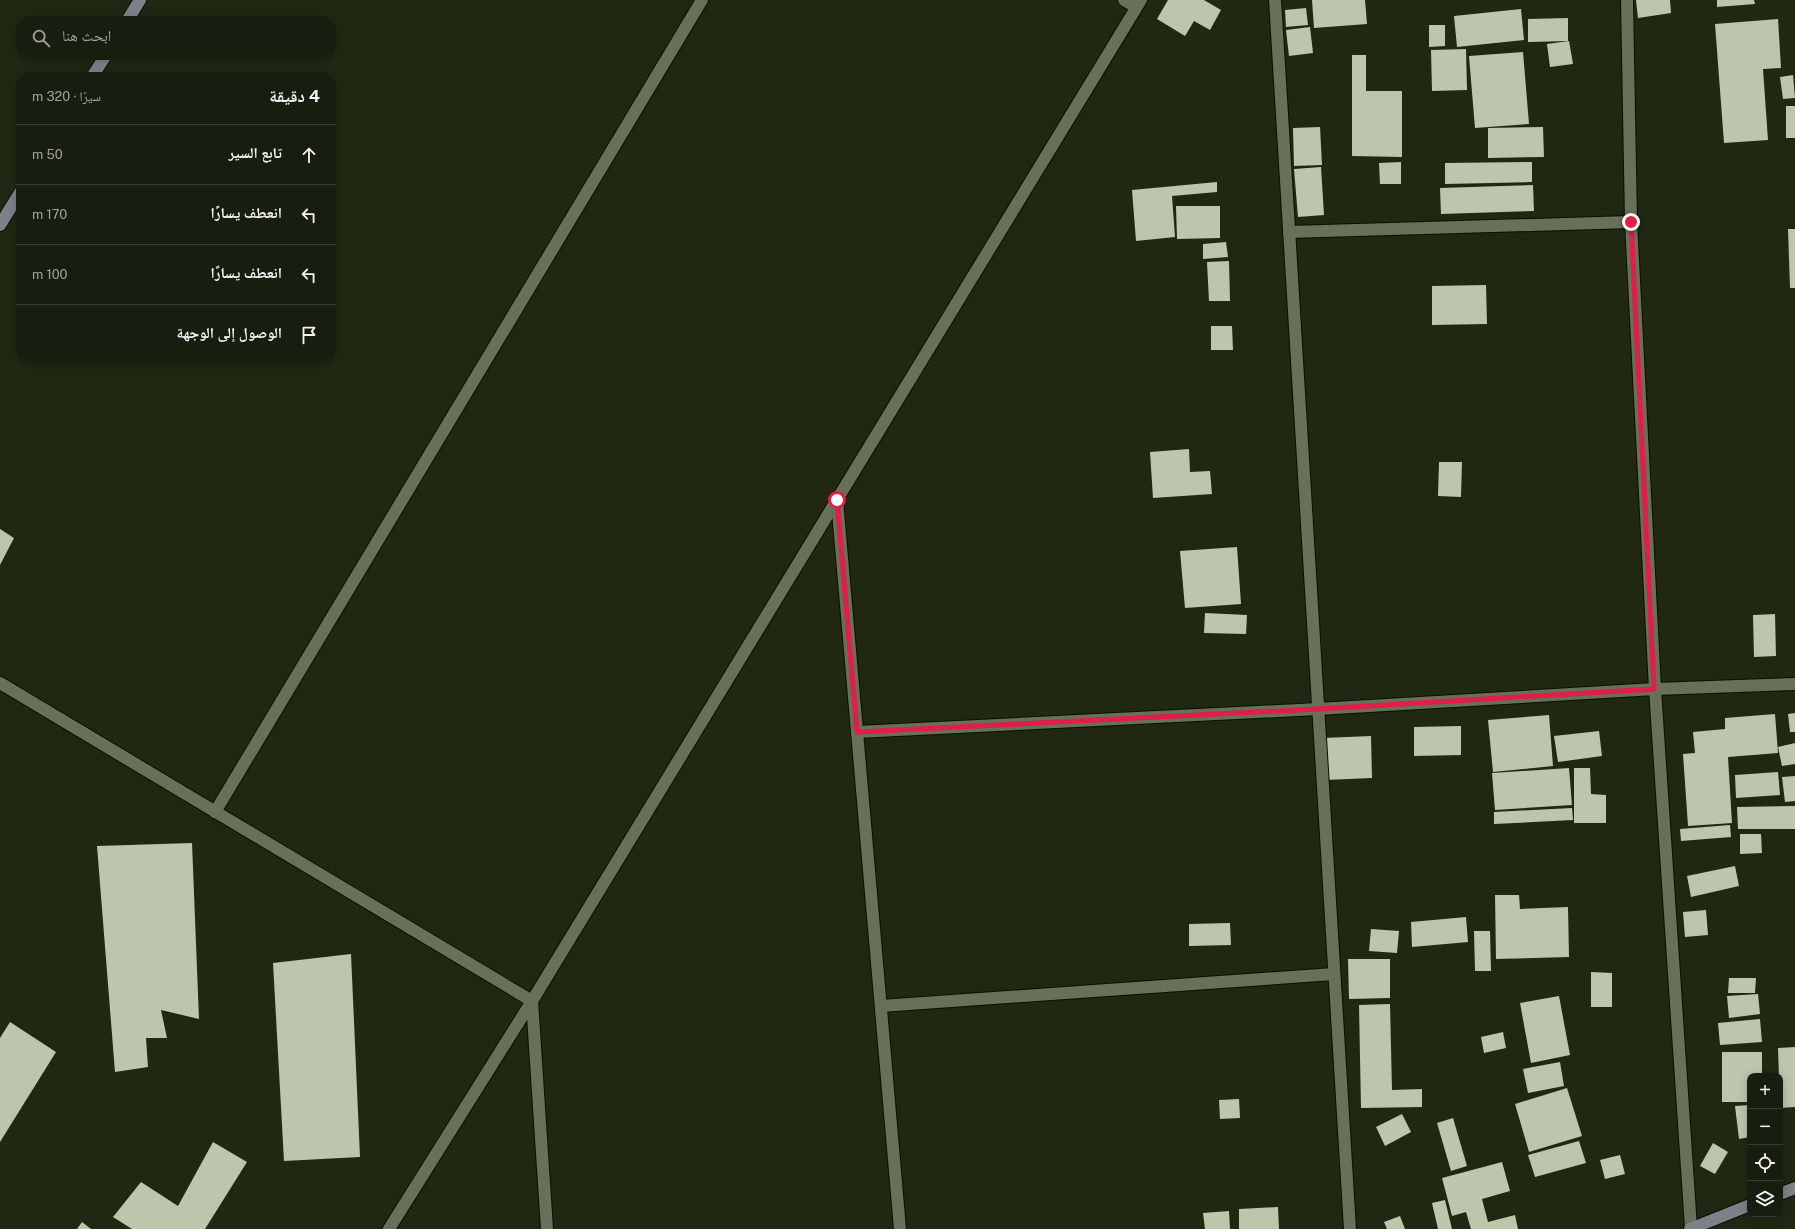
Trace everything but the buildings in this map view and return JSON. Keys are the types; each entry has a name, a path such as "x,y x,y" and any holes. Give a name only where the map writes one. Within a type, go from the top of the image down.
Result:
{"main road":[{"path":"130,16 140,0"},
{"path":"95,72 103,60"},
{"path":"0,225 16,199"},
{"path":"1783,1193 1795,1188"},
{"path":"1690,1229 1747,1207"}],"street":[{"path":"215,812 702,0"},
{"path":"389,1229 532,1001 1138,4 1124,0"},
{"path":"1274,0 1350,1229"},
{"path":"1627,0 1631,222 1654,689 1690,1229"},
{"path":"1289,232 1631,222"},
{"path":"837,500 900,1229"},
{"path":"0,683 532,1001"},
{"path":"857,732 1318,709 1654,689 1795,684"},
{"path":"881,1006 1334,974"},
{"path":"532,1001 547,1229"}],"route":[{"path":"837,500 857,732 1318,709 1654,689 1631,222"}]}
